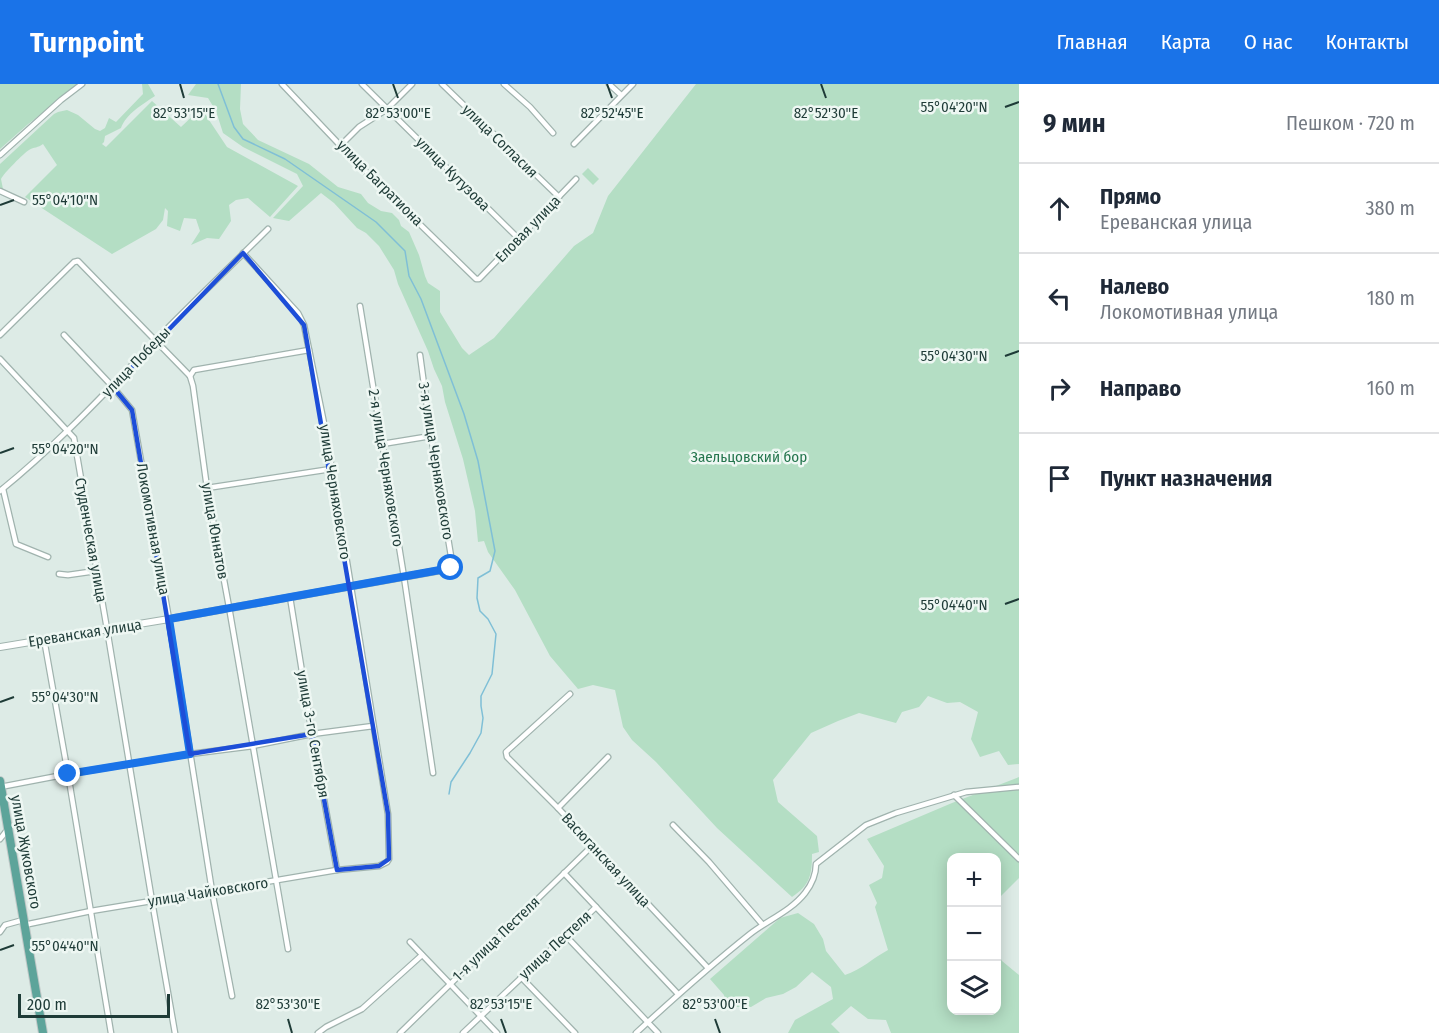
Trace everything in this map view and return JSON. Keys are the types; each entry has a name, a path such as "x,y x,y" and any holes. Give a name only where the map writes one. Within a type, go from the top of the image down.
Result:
{"main road":[{"name":"улица Жуковского","path":"0,785 43,1033"}],"street":[{"path":"0,155 82,84"},
{"name":"улица Багратиона","path":"282,84 356,161 476,279 479,279"},
{"name":"улица Кутузова","path":"362,84 519,239"},
{"path":"341,145 359,127 387,109 412,84"},
{"name":"улица Согласия","path":"442,84 559,197"},
{"path":"504,84 530,107 553,133"},
{"path":"609,84 621,95"},
{"path":"574,144 633,84"},
{"name":"Еловая улица","path":"479,279 576,179"},
{"path":"0,191 24,202"},
{"name":"улица Победы","path":"2,490 68,431 155,341 268,230"},
{"name":"улица Черняховского","path":"243,253 298,313 304,325 364,663 388,814 389,859"},
{"path":"0,335 74,262 78,261 190,376 194,370 309,350"},
{"name":"2-я улица Черняховского","path":"360,306 433,773"},
{"name":"Локомотивная улица","path":"64,335 132,410 169,619 212,891 232,996"},
{"name":"3-я улица Черняховского","path":"420,355 453,568"},
{"name":"Студенческая улица","path":"0,359 74,438 176,1033"},
{"name":"улица Юннатов","path":"190,376 207,488 288,949"},
{"path":"382,444 431,436"},
{"path":"207,488 331,469"},
{"path":"2,490 16,544 48,556"},
{"name":"Ереванская улица","path":"0,647 453,568"},
{"path":"59,574 96,571"},
{"name":"улица 3-го Сентября","path":"290,597 337,870"},
{"path":"44,639 111,1033"},
{"name":"Васюганская улица","path":"570,694 506,752 507,757 708,968"},
{"path":"0,785 373,726"},
{"path":"558,808 608,757"},
{"path":"636,1033 678,993 762,924 793,906 806,892 816,875 816,864 866,825 896,813 966,792 1019,787"},
{"path":"954,795 1019,859"},
{"path":"673,825 709,862 762,924"},
{"path":"0,839 8,829"},
{"name":"1-я улица Пестеля","path":"400,1033 592,846"},
{"name":"улица Чайковского","path":"0,932 5,925 337,870 379,866 389,859"},
{"path":"564,873 678,993"},
{"name":"улица Пестеля","path":"463,1033 596,907"},
{"path":"565,935 658,1033"},
{"path":"410,942 497,1033"},
{"path":"318,1033 363,1009 422,955"},
{"path":"521,977 574,1033"}],"highlighted area":[{"path":"243,253 304,325 388,814 389,859 379,866 337,870 312,734 190,754 132,410 113,387"}],"green space":[{"path":"0,84 79,84 0,149"},
{"path":"142,84 148,84 155,96 131,114 121,128 105,136 102,144 106,147 152,101 181,127 201,108 227,147 298,186 270,217 248,198 236,200 229,205 231,221 219,239 207,238 191,245 200,231 196,219 184,218 180,231 167,226 168,211 165,208 163,220 156,229 112,254 25,197 57,165 43,144 29,150 10,168 1,179 3,189 0,190 0,164 54,114 67,110 100,131 105,128 109,118 116,122 143,94"},
{"name":"Заельцовский бор","path":"196,84 241,84 240,109 243,124 258,140 309,164 338,187 361,194 368,203 381,211 392,213 401,226 409,232 428,283 440,291 440,312 462,348 469,355 494,338 574,246 593,233 608,196 696,84 1019,84 1019,764 1008,765 999,751 980,757 971,739 978,712 960,702 947,703 928,696 919,707 902,712 896,723 859,713 811,733 773,780 778,802 817,836 819,852 812,854 809,879 803,888 792,897 717,828 656,762 632,740 623,727 615,690 593,685 578,689 550,656 515,590 488,552 484,541 478,542 475,511 463,459 442,386 394,270 379,246 321,193 289,221 273,218 303,186 297,174 243,147 223,133 216,111 208,98 188,95"},
{"path":"588,168 599,179 593,185 582,174"},
{"path":"1019,777 1019,878 1001,896 1001,853 947,853 947,1015 1001,1015 1001,959 1019,975 1019,1033 891,1033 886,1020 868,1019 851,1006 831,1024 840,1033 788,1033 795,1020 833,999 831,987 812,972 796,987 783,994 766,998 751,1007 726,1009 724,995 710,979 780,918 798,913 814,924 823,939 826,951 845,975 888,950 875,907 877,903 869,885 882,878 884,866 867,839"}],"waterway":[{"path":"218,84 234,127 243,139 285,159 376,222 405,251 409,276 421,299 464,414 478,461 495,551 490,571 478,578 477,598 480,611 488,619 496,634 492,674 481,696 483,718 481,733 451,782 449,794"}],"route":[{"path":"68,774 190,754 169,619 451,568"}]}
